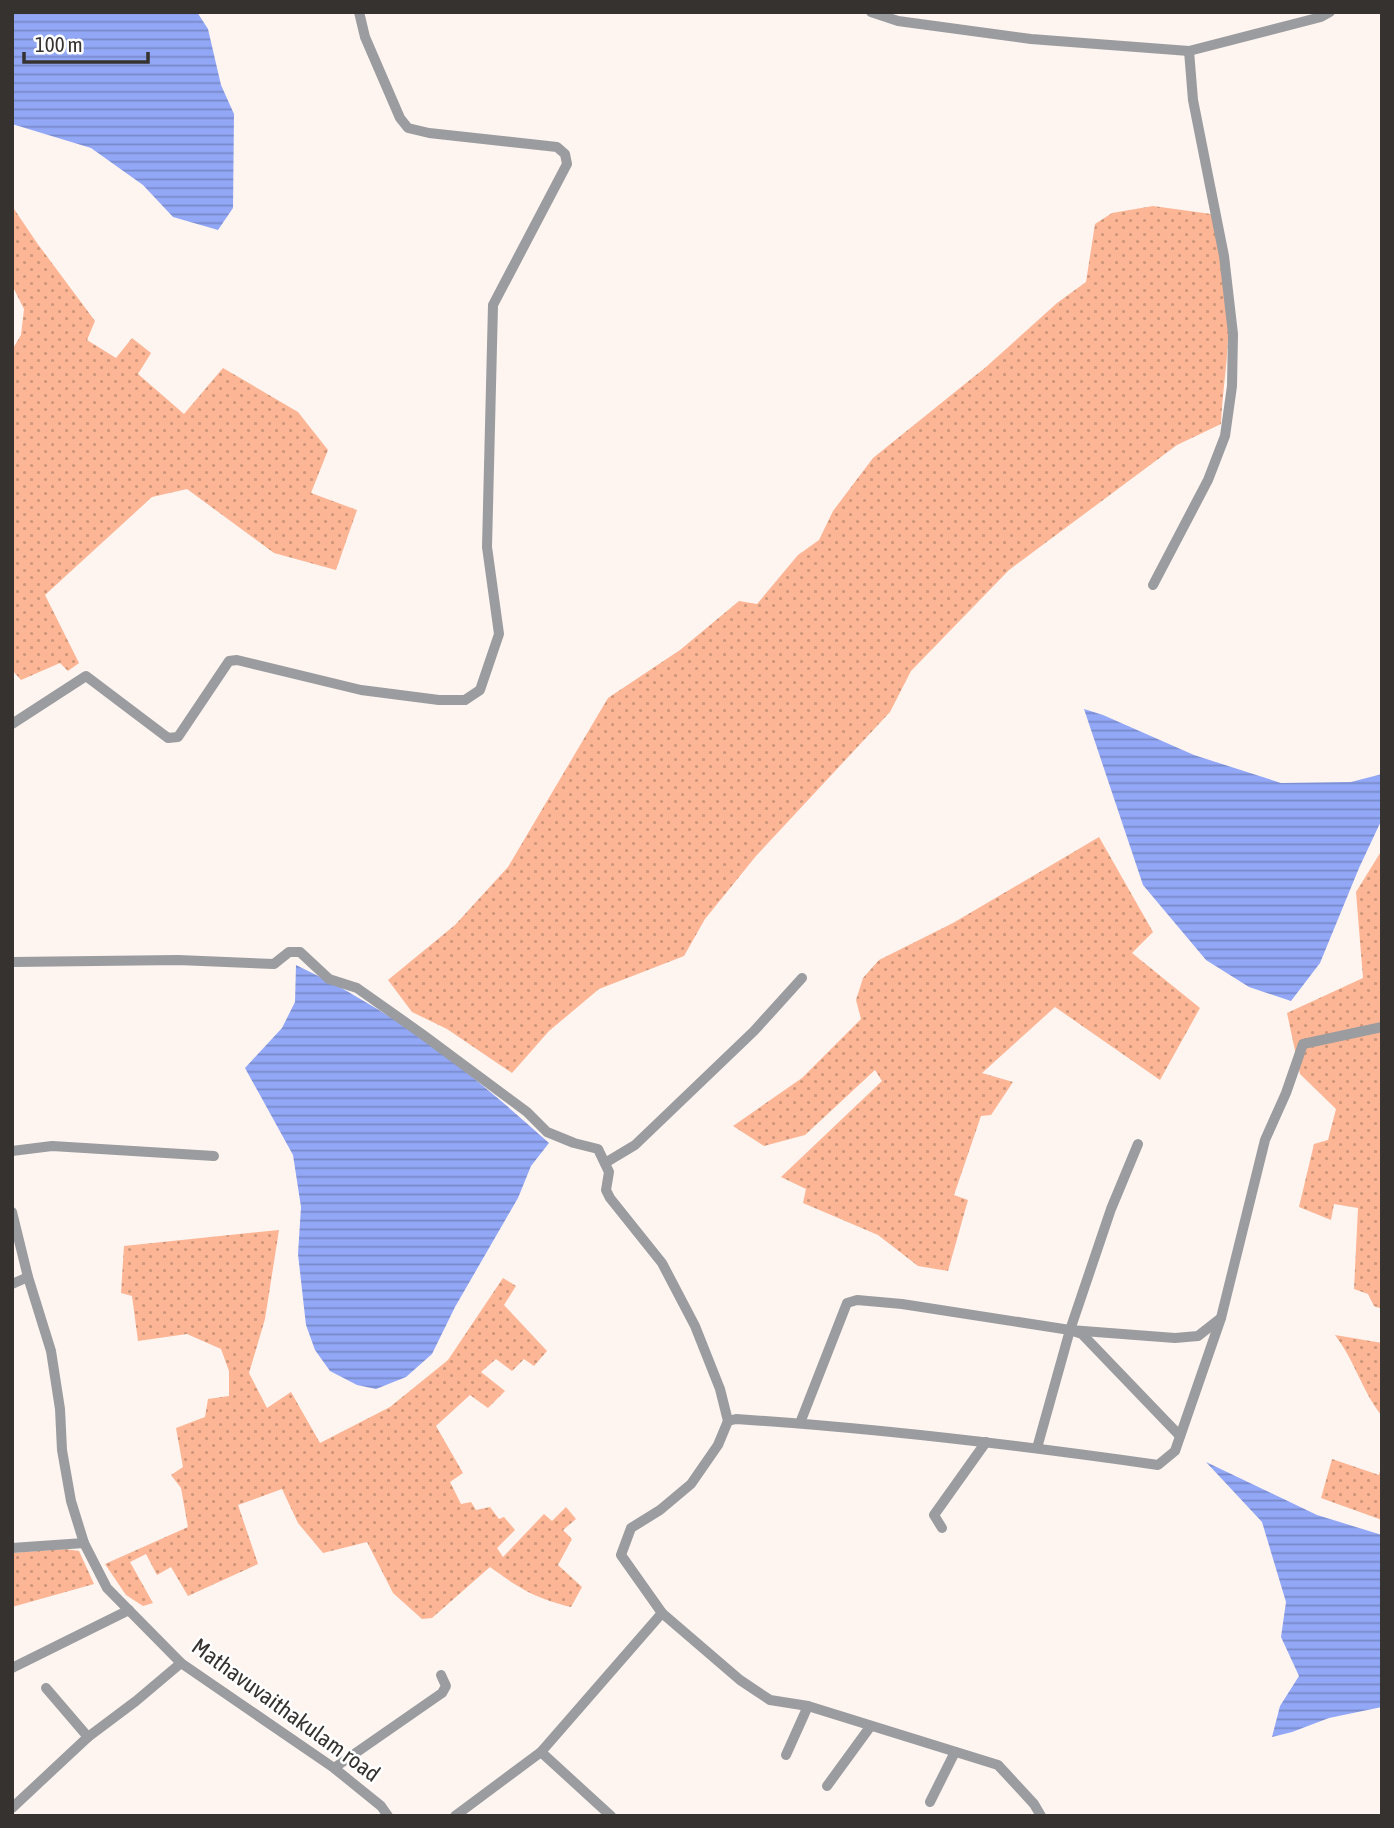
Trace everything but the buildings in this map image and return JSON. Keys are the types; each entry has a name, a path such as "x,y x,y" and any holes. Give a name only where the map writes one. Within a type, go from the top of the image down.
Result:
{"street":[{"path":"12,724 86,676 168,738 178,737 229,662 237,660 362,690 439,700 465,699 480,690 499,634 487,547 493,306 567,163 565,153 556,147 429,133 408,128 400,118 365,37 359,12"},
{"path":"871,12 898,21 1031,39 1189,51 1321,17 1331,12"},
{"path":"1153,585 1208,480 1225,436 1232,386 1233,334 1229,292 1192,100 1189,51"},
{"path":"12,962 178,960 274,964 289,952 300,952 330,979 357,988 422,1034 527,1112 548,1132 598,1149 609,1172 606,1190 610,1198 662,1263 695,1326 720,1389 728,1421 718,1445 691,1484 660,1510 631,1528 621,1555 662,1613 740,1680 769,1700 808,1706 998,1765 1034,1804 1041,1816"},
{"path":"605,1163 635,1145 754,1031 802,978"},
{"path":"728,1421 736,1419 800,1423 986,1442 1158,1465 1175,1451 1222,1318 1265,1140 1286,1093 1303,1044 1382,1027"},
{"path":"1037,1448 1070,1330 1111,1209 1138,1144"},
{"path":"12,1151 52,1146 214,1156"},
{"name":"Mathavuvaithakulam road","path":"12,1212 28,1277 51,1351 60,1409 62,1450 71,1501 84,1543 107,1588 181,1663 334,1768 381,1805 388,1816"},
{"path":"12,1284 28,1277"},
{"path":"800,1423 847,1303 857,1300 902,1304 1070,1330 1175,1338 1198,1336 1222,1318"},
{"path":"1070,1330 1082,1334 1181,1436"},
{"path":"942,1528 934,1515 986,1442"},
{"path":"12,1548 84,1543"},
{"path":"12,1668 129,1610"},
{"path":"455,1816 541,1752 662,1613"},
{"path":"12,1808 88,1738 181,1663"},
{"path":"334,1768 442,1693 446,1686 440,1675"},
{"path":"46,1688 88,1738"},
{"path":"786,1755 808,1706"},
{"path":"827,1786 870,1727"},
{"path":"541,1752 611,1815"},
{"path":"930,1802 955,1752"}],"shaded area":[{"path":"12,206 95,321 87,340 116,358 132,338 151,353 138,374 184,414 223,368 298,412 328,450 311,493 357,510 336,570 274,553 187,489 152,497 45,595 79,663 68,671 60,663 21,680 12,670 12,350 21,335 24,309 12,285"},
{"path":"1153,206 1211,214 1224,275 1228,323 1221,424 1177,445 1009,570 911,671 890,712 756,856 705,919 684,956 599,989 549,1031 512,1073 447,1029 412,1012 388,980 455,925 508,867 608,698 680,650 739,601 757,604 798,555 819,540 833,511 873,458 986,367 1057,303 1086,282 1095,224 1112,213"},
{"path":"1099,837 1153,932 1132,953 1200,1008 1160,1080 1055,1007 982,1073 1013,1082 991,1115 981,1116 954,1195 968,1200 948,1271 918,1266 878,1235 803,1203 806,1189 781,1177 882,1081 875,1070 805,1135 764,1146 733,1126 802,1078 861,1019 856,1000 863,978 879,960 953,923"},
{"path":"1382,850 1382,1309 1374,1306 1368,1294 1354,1289 1358,1208 1334,1204 1331,1220 1299,1207 1314,1144 1328,1140 1336,1109 1300,1074 1287,1013 1363,978 1356,892"},
{"path":"279,1230 265,1319 249,1373 267,1408 291,1392 320,1443 390,1407 448,1360 503,1278 516,1286 504,1305 547,1351 534,1366 524,1359 512,1371 496,1359 481,1372 505,1391 488,1408 470,1395 436,1426 463,1473 450,1482 461,1504 471,1502 476,1510 490,1507 499,1519 504,1517 515,1530 497,1548 503,1557 544,1514 552,1521 566,1507 576,1519 563,1530 572,1539 558,1565 582,1587 571,1607 528,1592 490,1567 432,1618 422,1619 393,1593 367,1542 323,1553 298,1523 282,1489 238,1505 258,1564 188,1596 171,1567 157,1575 146,1554 130,1562 153,1603 143,1606 126,1595 105,1564 188,1527 181,1488 171,1475 183,1467 176,1428 205,1417 208,1399 229,1396 229,1371 221,1349 187,1334 138,1341 132,1296 121,1293 124,1246"},
{"path":"1335,1335 1382,1343 1382,1416 1348,1355"},
{"path":"1332,1459 1379,1475 1382,1463 1382,1520 1321,1498"},
{"path":"65,1549 79,1551 94,1584 12,1607 12,1553"}],"water":[{"path":"12,12 197,12 208,29 221,85 234,114 233,208 218,230 173,217 143,185 91,148 12,124"},
{"path":"1084,709 1194,755 1281,783 1351,782 1382,774 1382,819 1320,963 1291,1001 1249,987 1206,960 1143,885"},
{"path":"296,965 354,995 412,1031 482,1085 549,1143 531,1166 518,1198 455,1307 432,1354 406,1377 376,1389 357,1385 330,1371 315,1350 306,1325 298,1254 301,1207 293,1155 245,1068 282,1028 295,1002"},
{"path":"1206,1462 1317,1515 1382,1535 1382,1707 1329,1718 1272,1737 1280,1706 1299,1676 1281,1637 1286,1602 1262,1522"}]}
